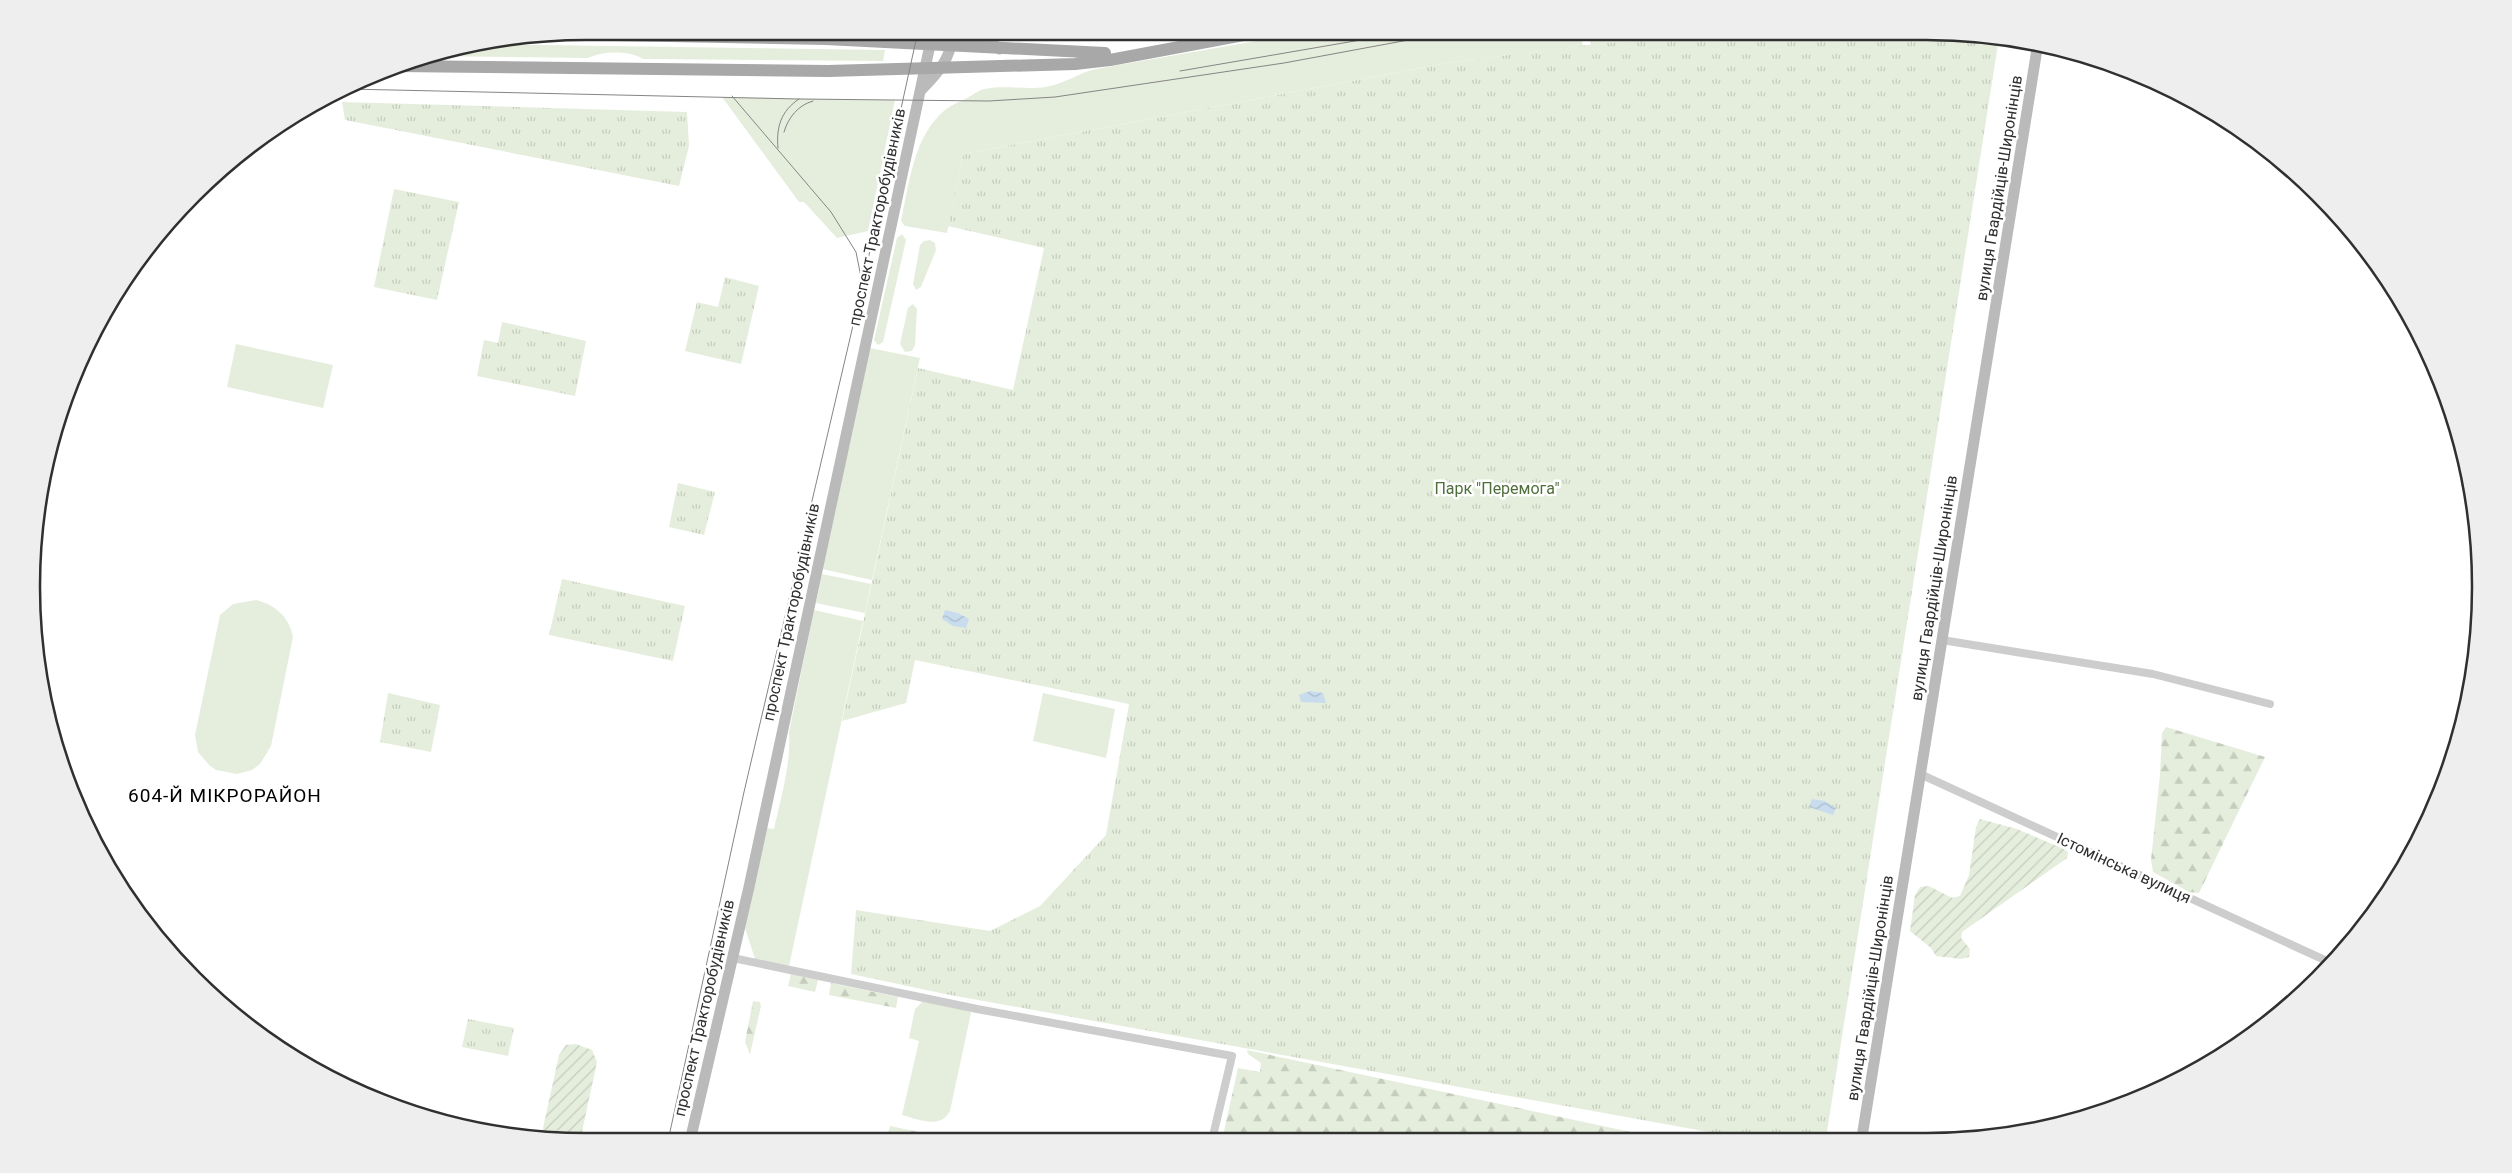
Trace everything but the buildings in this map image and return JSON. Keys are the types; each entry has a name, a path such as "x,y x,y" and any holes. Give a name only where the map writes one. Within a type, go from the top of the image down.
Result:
{"main road":[{"path":"878,40 930,45 1142,54"},
{"name":"проспект Тракторобудівників","path":"692,1133 733,958 931,40"},
{"name":"проспект Тракторобудівників","path":"921,90 942,69 953,40"},
{"path":"986,40 1000,48"},
{"path":"420,66 828,71 925,70 1075,64 1142,54 1211,40"},
{"name":"вулиця Гвардійців-Широнінців","path":"1863,1133 2037,52"}],"street":[{"path":"1942,640 2152,674 2270,704"},
{"name":"Істомінська вулиця","path":"1920,774 2324,960"},
{"path":"733,958 977,1009 1232,1056 1214,1133"}],"green space":[{"path":"1262,40 1581,40 1583,46 1453,62 963,154 947,233 905,226 901,221 914,161 926,133 945,110 985,89 1046,87 1096,69"},
{"path":"1590,40 1642,40 1591,45"},
{"name":"Парк \"Перемога\"","path":"1640,40 1925,40 1961,41 1998,45 1827,1133 1714,1133 945,994 851,974 856,910 990,931 1040,906 1106,835 1129,704 915,660 906,703 842,721 918,368 1013,390 1044,248 948,226 963,154 1453,62"},
{"path":"518,45 885,50 883,61 643,59 630,54 616,52 588,58 457,56"},
{"path":"722,97 895,100 868,231 837,238 804,202 799,202"},
{"path":"342,102 687,112 689,146 679,186 345,120"},
{"path":"394,189 459,202 437,300 374,287"},
{"path":"902,234 906,240 883,342 878,345 874,340 897,238"},
{"path":"930,240 935,243 936,250 921,287 916,290 913,284 920,245 924,241"},
{"path":"725,277 759,286 741,364 685,351 697,302 718,307"},
{"path":"913,304 917,309 915,345 912,351 905,352 900,344 908,308"},
{"path":"502,322 586,341 575,396 477,376 484,340 498,343"},
{"path":"236,344 333,365 323,408 227,387"},
{"path":"870,348 920,358 872,580 822,569"},
{"path":"678,483 715,492 704,535 669,527"},
{"path":"822,574 871,584 865,613 816,603"},
{"path":"562,579 685,606 673,661 549,635"},
{"path":"256,600 270,605 285,618 293,637 271,746 260,764 252,770 237,774 216,770 209,765 198,752 195,735 220,615 233,604"},
{"path":"814,610 863,621 789,966 755,959 745,928 766,828 774,829 782,793 787,769 789,732"},
{"path":"388,693 440,705 431,752 380,742"},
{"path":"1043,693 1115,709 1106,758 1033,741"},
{"path":"2166,727 2265,757 2199,893 2189,892 2153,872 2151,860 2160,775 2162,733"},
{"path":"1980,819 2017,829 2064,849 2068,852 2067,858 1962,932 1961,938 1970,949 1969,957 1961,959 1936,956 1931,948 1910,931 1915,895 1920,887 1929,886 1952,898 1960,896 1969,875 1976,827"},
{"path":"791,974 818,980 815,992 788,986"},
{"path":"831,983 898,997 896,1008 829,995"},
{"path":"924,1000 967,1009 971,1013 950,1111 946,1117 935,1122 922,1121 902,1115 919,1041 909,1038 915,1009"},
{"path":"753,1001 760,1002 761,1006 750,1054 745,1042"},
{"path":"468,1019 514,1028 508,1056 462,1047"},
{"path":"576,1044 592,1050 597,1062 582,1133 542,1131 559,1055 566,1045"},
{"path":"1247,1050 1636,1133 1224,1133 1238,1068 1260,1072 1261,1063 1248,1054"},
{"path":"890,1126 924,1133 888,1133"}],"water":[{"path":"945,610 958,613 969,619 966,628 953,626 942,619"},
{"path":"1310,691 1323,693 1326,703 1301,702 1299,695"},
{"path":"1812,799 1825,801 1836,808 1833,815 1809,807"}],"tram line":[{"path":"670,1133 744,792 862,287 916,40"},
{"path":"1180,71 1361,40"},
{"path":"360,89 798,99 989,101 1055,97 1284,63 1408,40"},
{"path":"732,96 831,212 856,252 861,277"},
{"path":"778,148 778,133 781,120 788,109 799,99"},
{"path":"784,132 794,113 813,101"}],"district":[{"name":"604-Й МІКРОРАЙОН","path":"225,795"}]}
